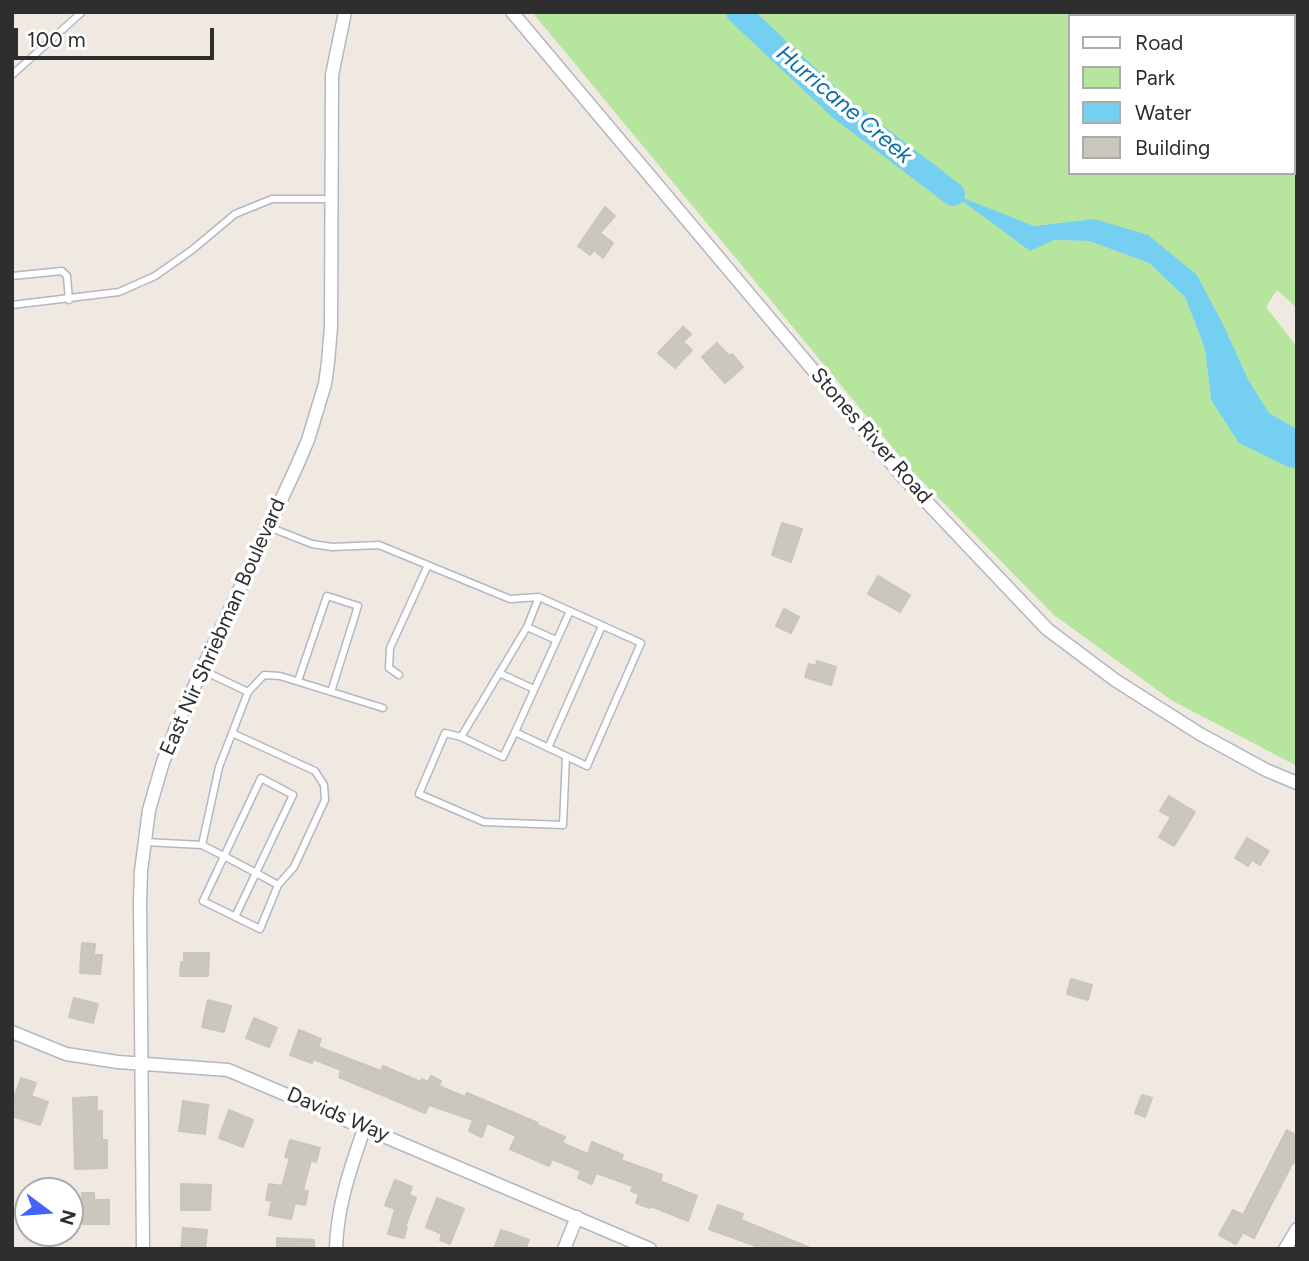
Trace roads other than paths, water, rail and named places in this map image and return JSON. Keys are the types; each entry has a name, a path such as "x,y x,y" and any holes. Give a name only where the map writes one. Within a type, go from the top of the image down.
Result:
{"street":[{"name":"East Nir Shriebman Boulevard","path":"143,1249 140,902 149,810 181,715 308,440 325,384 331,327 332,75 345,12"},
{"name":"Stones River Road","path":"512,12 903,477 1048,629 1115,680 1200,734 1266,770 1297,783"},
{"name":"Davids Way","path":"12,1032 66,1054 118,1062 228,1070 366,1126 650,1249"},
{"path":"336,1249 343,1189 366,1126"},
{"path":"564,1249 577,1217"},
{"path":"1285,1249 1297,1229"}],"lane":[{"path":"12,75 82,12"},
{"path":"12,305 119,292 155,276 192,250 234,214 272,199 332,199"},
{"path":"12,276 62,271 67,276 69,300"},
{"path":"267,526 312,544 332,547 379,545 510,598 539,597 640,643 587,766 514,732"},
{"path":"399,676 390,668 390,648 428,565"},
{"path":"298,681 327,596 358,606 331,692"},
{"path":"461,737 527,627 539,597"},
{"path":"566,756 564,825 484,822 419,794 445,733 461,737 503,757 570,611"},
{"path":"548,747 602,626"},
{"path":"527,627 556,640"},
{"path":"202,670 248,692"},
{"path":"499,673 534,689"},
{"path":"202,845 219,767 248,692 264,676 279,676 298,681 383,708"},
{"path":"232,733 315,771 324,785 325,800 294,867 278,885 260,929 235,917 203,901 261,778 293,795 235,917"},
{"path":"145,842 202,845 278,885"}],"water":[{"path":"953,194 1034,226 1094,219 1148,235 1197,275 1248,379 1269,413 1297,429 1297,469 1239,443 1211,400 1205,349 1185,297 1149,263 1089,241 1054,240 1030,251"}],"waterway":[{"name":"Hurricane Creek","path":"738,12 840,108 953,194"}]}
